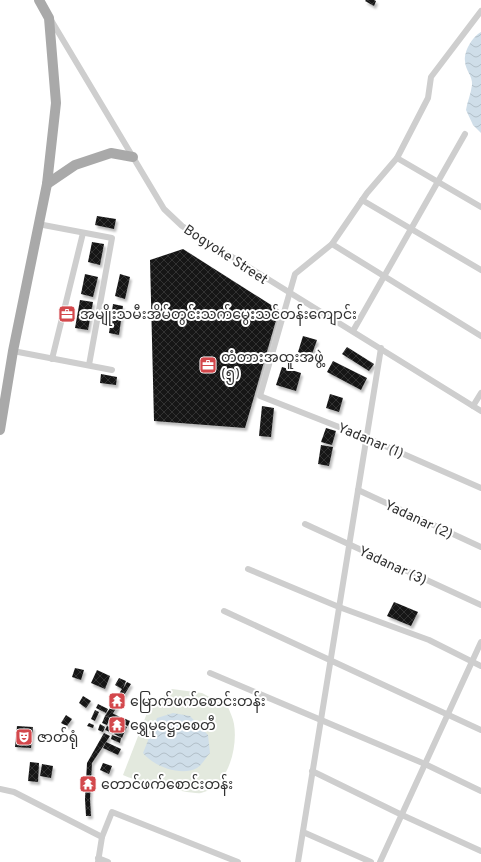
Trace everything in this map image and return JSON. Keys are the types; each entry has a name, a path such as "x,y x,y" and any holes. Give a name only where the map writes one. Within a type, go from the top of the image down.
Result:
{"main road":[{"path":"0,430 2,410 13,351 47,184 56,103 49,18 39,0"},
{"path":"47,184 82,162 111,153 133,157"}],"street":[{"path":"289,294 295,274 332,244 362,200 397,158 428,98 431,77 481,11"},
{"name":"Bogyoke Street","path":"49,18 164,209 182,226 289,294 381,348 481,411"},
{"path":"353,331 412,230 465,134"},
{"path":"397,158 481,207"},
{"path":"362,200 481,270"},
{"path":"38,224 112,238 89,365"},
{"path":"52,359 83,233"},
{"path":"332,244 481,336"},
{"name":"Yadanar (1)","path":"289,294 260,396 367,438 481,488"},
{"path":"298,862 381,348"},
{"path":"13,351 112,370"},
{"path":"473,406 481,393"},
{"name":"Yadanar (2)","path":"358,490 481,547"},
{"name":"Yadanar (3)","path":"305,524 481,605"},
{"path":"248,568 339,607 429,640 481,666"},
{"path":"224,612 481,730"},
{"path":"380,862 481,642"},
{"path":"210,673 425,764 481,791"},
{"path":"312,771 402,815 481,851"},
{"path":"0,789 14,792 102,837"},
{"path":"108,862 98,860 102,837 112,812 238,862"},
{"path":"302,832 371,862"}],"shaded area":[{"path":"172,689 202,693 228,707 233,720 235,734 229,765 218,783 201,793 186,792 162,787 123,775 149,708"}],"water":[{"path":"481,32 481,133 473,125 466,110 472,82 466,67 465,57 469,45"},
{"path":"173,713 190,716 208,735 210,753 197,768 183,771 168,769 153,762 143,753 157,718"}],"building":[{"path":"365,1 376,1 374,6"},
{"path":"97,216 116,219 114,229 95,225"},
{"path":"92,242 104,244 100,265 88,262"},
{"name":"တံတားအထူးအဖွဲ့ (၅)","path":"183,249 279,310 245,428 154,421 150,260"},
{"path":"85,274 98,277 93,297 81,294"},
{"path":"120,274 130,277 125,299 115,296"},
{"path":"80,300 93,302 88,330 75,328"},
{"path":"113,304 123,306 119,335 109,333"},
{"path":"303,336 317,340 311,357 298,352"},
{"path":"347,347 374,364 369,371 342,354"},
{"path":"333,361 367,378 361,390 327,372"},
{"path":"282,367 301,373 296,391 276,385"},
{"path":"101,374 117,377 116,385 100,383"},
{"path":"330,394 343,398 339,412 326,408"},
{"path":"262,406 274,408 271,437 259,436"},
{"path":"326,428 336,431 332,445 321,442"},
{"path":"321,445 333,447 329,466 318,464"},
{"path":"394,602 418,612 411,626 387,616"},
{"path":"75,668 84,670 81,680 72,677"},
{"path":"97,670 110,676 105,689 91,683"},
{"name":"မြောက်ဖက်စောင်းတန်း","path":"119,678 126,681 123,689 127,682 131,684 110,718 105,716 122,689 115,685"},
{"path":"83,696 91,701 86,708 79,703"},
{"path":"98,704 108,709 106,713 96,708"},
{"path":"95,710 99,712 95,721 91,719"},
{"path":"112,713 120,717 118,722 110,718"},
{"path":"66,715 72,719 67,726 61,723"},
{"path":"105,716 110,718 107,725 102,723"},
{"path":"121,717 130,721 128,726 119,722"},
{"path":"89,723 94,725 93,728 87,726"},
{"path":"100,724 105,727 103,732 98,730"},
{"path":"121,724 127,727 124,733 119,730"},
{"name":"ဇာတ်ရုံ","path":"17,726 33,727 31,748 15,747"},
{"path":"107,726 114,729 112,733 105,730"},
{"path":"115,730 124,733 122,738 114,734"},
{"name":"တောင်ဖက်စောင်းတန်း","path":"104,733 110,736 92,763 90,799 91,816 86,816 85,799 87,763"},
{"path":"112,735 121,738 120,743 111,739"},
{"path":"106,742 121,749 118,755 103,748"},
{"path":"30,762 39,763 38,782 28,781"},
{"path":"103,763 112,766 109,774 100,770"},
{"path":"42,764 53,766 51,778 40,776"}],"place":[{"name":"အမျိုးသမီးအိမ်တွင်းသက်မွေးသင်တန်းကျောင်း","path":"67,314"},
{"name":"တံတားအထူးအဖွဲ့ (၅)","path":"208,365"},
{"name":"မြောက်ဖက်စောင်းတန်း","path":"117,701"},
{"name":"ရွှေမုဋ္ဌောစေတီ","path":"117,725"},
{"name":"ဇာတ်ရုံ","path":"24,737"},
{"name":"တောင်ဖက်စောင်းတန်း","path":"88,784"}]}
